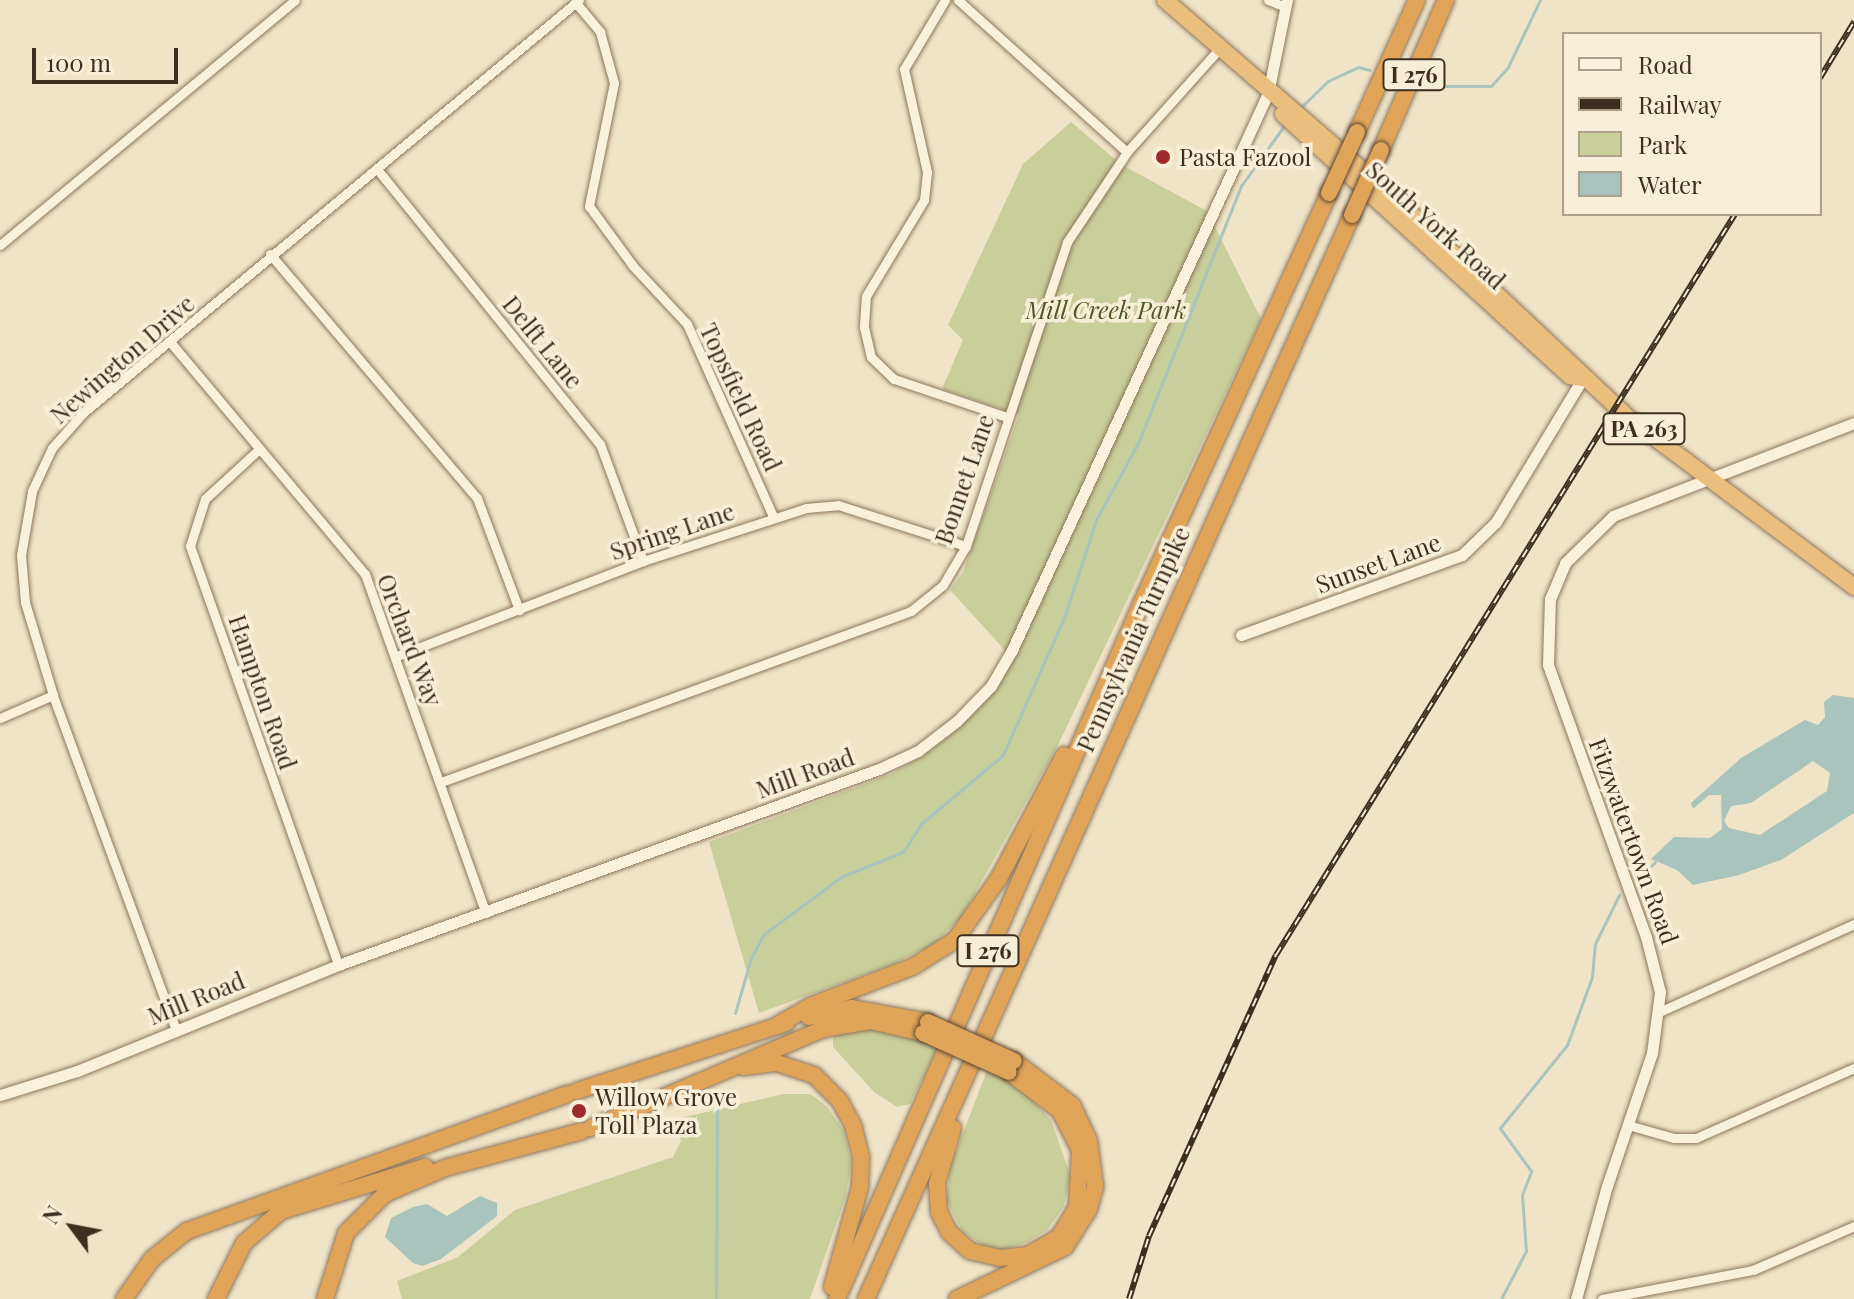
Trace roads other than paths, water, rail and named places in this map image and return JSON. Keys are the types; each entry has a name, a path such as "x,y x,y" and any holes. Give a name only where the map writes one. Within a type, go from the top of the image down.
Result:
{"highway":[{"name":"South York Road","path":"1165,0 1322,144 1579,366 1583,378 1854,587"},
{"name":"Pennsylvania Turnpike","path":"837,1299 1141,604 1417,0"},
{"name":"Pennsylvania Turnpike","path":"866,1299 1446,0"},
{"path":"776,1026 810,1006 914,966 941,952 968,927 999,878 1141,604"},
{"path":"124,1299 165,1246 207,1222 573,1092 776,1026 852,1008 926,1028 1011,1066 1072,1105 1089,1141 1095,1186 1089,1209 1065,1247 957,1299"},
{"path":"325,1299 339,1245 355,1221 385,1194 445,1168 586,1130 790,1040 848,1023 871,1021 926,1028"},
{"path":"988,1026 941,1165 937,1201 944,1224 958,1242 983,1256 1000,1258 1028,1255 1059,1237 1082,1187 1080,1150 1068,1124 1011,1066"},
{"path":"726,1069 777,1063 800,1068 833,1092 853,1125 861,1157 860,1187 828,1299"},
{"path":"216,1299 244,1243 281,1211 428,1165 445,1168"},
{"path":"208,1299 221,1264 242,1233 293,1192"},
{"path":"138,1299 165,1246"}],"street":[{"path":"0,245 295,0"},
{"path":"945,0 904,69 927,172 924,200 866,296 864,327 871,357 894,379 1007,417"},
{"path":"958,0 1127,152"},
{"path":"1268,0 1286,4"},
{"name":"Newington Drive","path":"176,1030 53,695 25,602 21,555 32,491 52,448 84,412 171,343 270,254 578,1"},
{"name":"Topsfield Road","path":"578,1 600,32 614,83 589,206 633,266 687,324 773,516"},
{"name":"Mill Road","path":"0,1095 176,1030 338,965 879,769 918,751 966,712 991,686 1012,650 1268,93 1286,4"},
{"name":"Bonnet Lane","path":"441,782 911,611 943,585 966,546 1067,242 1127,152 1219,49"},
{"name":"Delft Lane","path":"377,169 600,444 643,561"},
{"path":"270,254 477,498 519,610"},
{"name":"Orchard Way","path":"171,343 257,451 365,574 397,656 486,913"},
{"name":"Sunset Lane","path":"1241,635 1462,555 1496,522 1583,378"},
{"name":"Fitzwatertown Road","path":"1576,1299 1652,1053 1659,1012 1653,958 1548,665 1546,618 1565,563 1594,530 1631,507 1854,423"},
{"name":"Hampton Road","path":"257,451 205,499 190,546 338,965"},
{"name":"Spring Lane","path":"397,656 643,561 773,516 838,505 966,546"},
{"path":"0,718 53,695"},
{"path":"1659,1012 1854,924"},
{"path":"1628,1125 1674,1138 1696,1138 1854,1068"},
{"path":"1602,1299 1753,1270 1854,1226"}],"water":[{"path":"1833,695 1854,698 1854,813 1781,860 1739,875 1693,885 1677,870 1651,859 1674,837 1710,838 1722,829 1721,795 1709,795 1693,809 1691,803 1741,758 1805,720 1818,725 1825,717 1824,702","holes":["1813,761 1830,773 1827,791 1760,835 1729,828 1724,821 1731,806 1751,803"]},
{"path":"480,1196 497,1203 497,1216 441,1259 422,1266 413,1263 385,1237 391,1218 413,1207 427,1204 447,1216"}],"waterway":[{"path":"1427,86 1491,86 1508,67 1540,0"},
{"path":"1299,109 1328,81 1358,67 1370,70"},
{"path":"735,1013 751,958 764,934 841,877 903,852 921,824 1003,755 1064,618 1096,520 1139,441 1241,186 1286,123"},
{"path":"1638,879 1655,862"},
{"path":"1501,1299 1526,1251 1522,1195 1531,1171 1500,1128 1567,1045 1592,977 1595,944 1619,895"},
{"path":"716,1299 717,1102"}],"railway":[{"path":"1822,75 1854,22"},
{"path":"1129,1299 1149,1236 1276,955 1734,216"}],"place":[{"name":"Pasta Fazool","path":"1163,157"},
{"name":"Willow Grove Toll Plaza","path":"579,1111"}],"park label":[{"name":"Mill Creek Park","path":"1106,310"}]}
